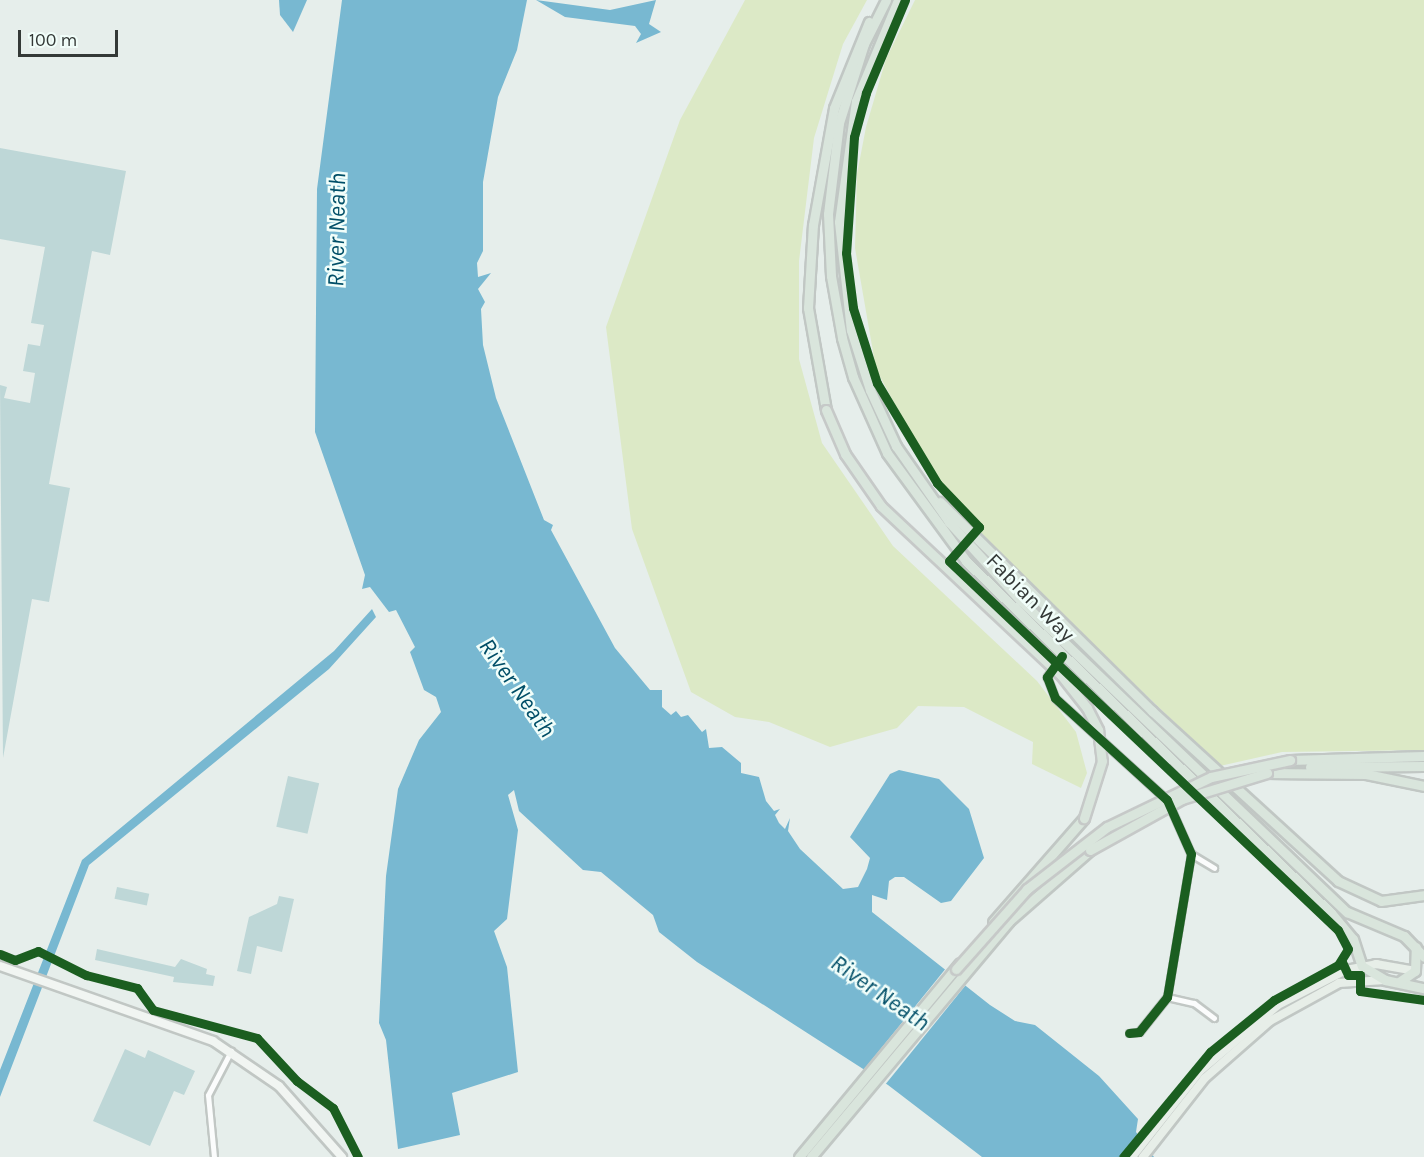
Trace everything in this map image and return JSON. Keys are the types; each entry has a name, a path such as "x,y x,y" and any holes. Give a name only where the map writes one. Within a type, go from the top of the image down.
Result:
{"highway":[{"path":"799,1157 1084,818 1099,782 1100,739 1087,708 1061,675 881,506 845,454 826,410 808,308 819,178 844,78 884,0"},
{"name":"Fabian Way","path":"884,0 850,83 830,181 831,276 845,347 865,407 906,484 966,561 1331,913 1353,939 1362,966"},
{"name":"Fabian Way","path":"898,0 876,47 851,124 841,188 840,252 860,362 882,417 914,474 949,522 1021,601 1347,912 1404,936 1424,957"},
{"path":"914,474 1152,711 1338,881 1381,901 1424,895"},
{"path":"956,969 1027,889 1107,827 1202,781 1290,760 1424,756"},
{"path":"812,1157 1009,921 1053,878 1146,816 1200,792 1267,773 1424,766"},
{"path":"1302,771 1366,774 1424,786"},
{"path":"1399,982 1419,973 1416,947"},
{"path":"1362,966 1385,980 1424,988"}],"main road":[{"path":"1132,1157 1183,1090 1222,1049 1278,1005 1362,966 1419,973"},
{"path":"1143,1157 1189,1096 1235,1050 1291,1007 1337,978 1385,980"}],"street":[{"path":"1062,656 1047,677 1054,698 1167,800 1191,854 1167,997 1139,1032 1128,1033"},
{"path":"1191,854 1214,868"},
{"path":"0,966 186,1029 231,1051 295,1101 342,1157"},
{"path":"1167,997 1194,1003 1214,1018"},
{"path":"214,1157 208,1095 231,1051"}],"green space":[{"path":"745,0 867,0 843,44 814,138 799,261 799,359 822,443 893,546 1037,681 1076,732 1087,773 1081,788 1032,764 1033,742 964,707 918,706 897,728 830,747 769,722 735,717 691,692 632,529 606,327 680,120"},
{"path":"915,0 1424,0 1424,750 1282,752 1220,766 981,537 934,477 876,369 855,248 857,174 866,127 886,59"}],"water":[{"path":"279,0 307,0 293,32 280,15"},
{"name":"River Neath","path":"342,0 527,0 517,50 498,97 483,182 483,251 477,263 478,277 491,273 478,289 485,302 481,309 483,345 496,398 544,520 553,525 551,530 615,648 650,690 662,690 662,707 671,715 676,711 681,717 688,715 702,732 706,729 709,748 722,747 741,763 741,773 759,777 766,801 774,811 780,809 775,815 779,823 785,829 790,818 788,831 800,849 843,889 858,887 867,869 870,858 850,837 890,774 899,770 939,779 969,809 984,858 951,901 941,903 904,877 895,877 889,881 887,900 872,895 872,912 990,1005 1015,1021 1035,1025 1099,1076 1138,1119 1136,1132 1154,1157 982,1157 888,1085 697,962 659,932 653,915 601,872 583,870 519,811 514,790 508,795 518,830 507,919 494,931 507,967 518,1072 452,1093 460,1135 398,1149 386,1040 379,1023 386,876 398,789 419,740 441,712 436,697 424,690 410,652 415,647 396,610 389,612 370,587 362,589 365,575 315,432 317,189"},
{"path":"536,0 610,10 656,0 649,24 661,32 636,43 641,34 635,26 565,17"},
{"path":"372,609 376,617 329,669 89,865 0,1097 0,1070 82,860 334,651"}],"pier":[{"path":"947,967 967,983 883,1087 863,1071"}],"building":[{"path":"0,148 126,171 110,255 92,251 49,484 70,488 49,602 32,599 3,758 0,385 7,387 4,398 30,403 35,373 23,371 28,344 40,346 44,325 31,323 45,247 0,239"},
{"path":"288,776 319,783 307,834 276,827"},
{"path":"117,887 149,894 147,906 115,899"},
{"path":"279,896 294,899 282,952 257,946 251,974 237,971 249,917 277,904"},
{"path":"97,949 175,967 181,959 207,969 206,974 215,976 213,986 173,982 174,977 95,960"},
{"path":"125,1049 145,1058 148,1050 195,1071 184,1095 174,1091 150,1146 93,1121"}],"cycle path":[{"path":"905,0 866,93 854,137 846,253 853,308 877,383 937,483 979,527 949,561 1338,930 1348,949 1338,965 1274,1000 1210,1052 1123,1157"},
{"path":"1062,656 1047,677 1055,698 1167,800 1191,854 1167,997 1139,1032 1129,1033"},
{"path":"0,954 15,960 38,951 86,975 137,988 153,1010 257,1038 297,1081 333,1108 358,1157"},
{"path":"1342,962 1348,975 1360,975 1360,991 1424,1000"}]}
